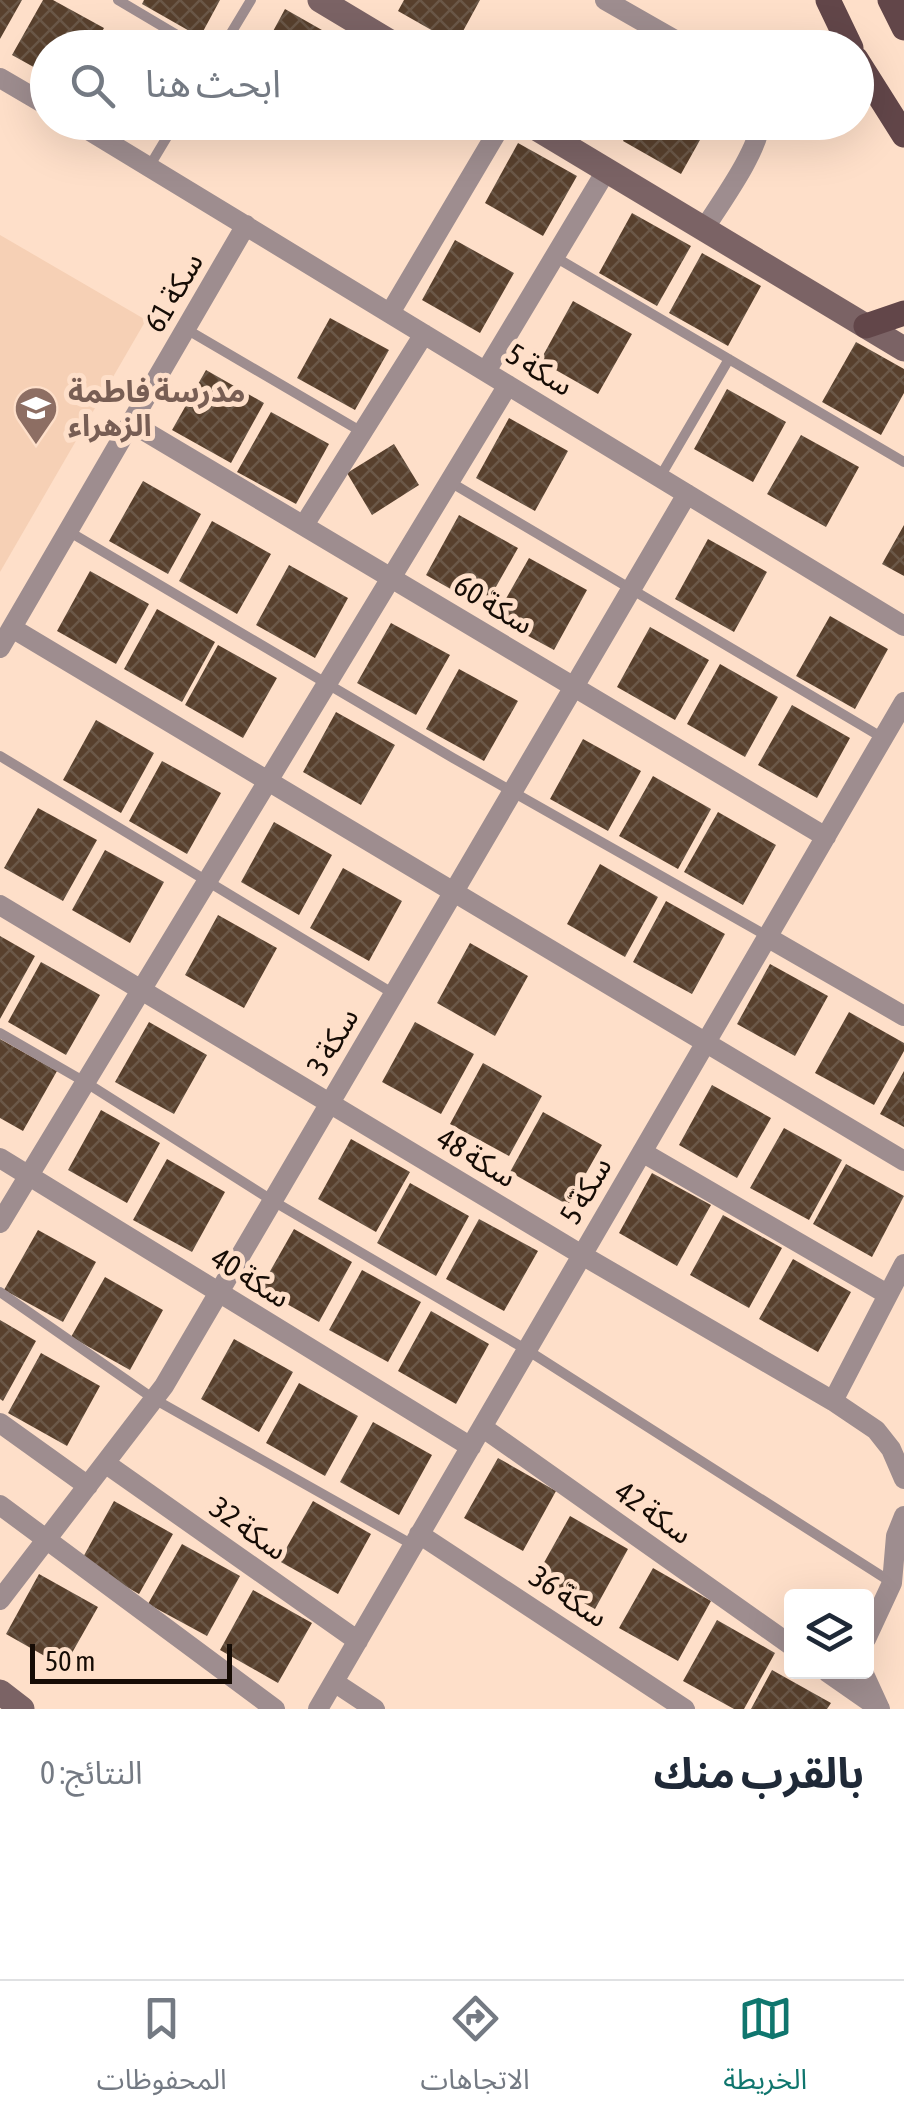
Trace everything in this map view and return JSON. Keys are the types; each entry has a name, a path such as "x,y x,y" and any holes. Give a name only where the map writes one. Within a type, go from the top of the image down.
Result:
{"main road":[{"path":"828,0 842,30"},
{"path":"890,0 904,28"},
{"path":"874,90 902,138"},
{"path":"866,326 904,313"}],"street":[{"path":"320,0 370,30"},
{"path":"605,0 658,30"},
{"path":"0,78 30,96"},
{"name":"سكة 5","path":"104,140 904,626"},
{"path":"390,313 492,140"},
{"path":"555,140 904,349"},
{"path":"704,230 756,140"},
{"path":"486,371 606,171"},
{"name":"سكة 61","path":"0,648 246,225"},
{"path":"304,525 424,334"},
{"path":"0,1223 508,385"},
{"name":"سكة 60","path":"131,422 826,837"},
{"name":"سكة 3","path":"0,1600 164,1386 687,494"},
{"path":"12,628 904,1161"},
{"name":"سكة 5","path":"318,1709 904,702"},
{"name":"سكة 48","path":"0,905 832,1401 876,1430 891,1449 904,1479"},
{"path":"768,937 904,1016"},
{"path":"642,1152 886,1294"},
{"name":"سكة 40","path":"0,1158 471,1447"},
{"path":"832,1401 904,1264"},
{"path":"0,1422 88,1486"},
{"name":"سكة 42","path":"482,1427 784,1640"},
{"name":"سكة 32","path":"105,1463 358,1642"},
{"path":"0,1505 274,1709"},
{"path":"874,1621 892,1582 896,1536 904,1516"},
{"name":"سكة 36","path":"417,1540 685,1709"},
{"path":"837,1679 880,1709"},
{"path":"866,1679 880,1709"},
{"path":"334,1682 375,1709"},
{"path":"0,1692 22,1709"}],"lane":[{"path":"118,0 169,30"},
{"path":"233,30 251,0"},
{"path":"149,167 165,140"},
{"path":"555,257 904,462"},
{"path":"186,329 363,432"},
{"path":"660,477 729,359"},
{"path":"450,482 883,738"},
{"path":"68,530 768,937"},
{"path":"0,756 394,994"},
{"path":"0,1032 273,1201 527,1350 892,1582"},
{"path":"0,1292 154,1399 417,1540"}],"shaded area":[{"name":"مدرسة فاطمة الزهراء","path":"0,235 146,320 0,572"}],"building":[{"path":"0,0 22,0 0,39"},
{"path":"43,0 53,0 104,28 30,30 30,65 12,55"},
{"path":"144,0 220,0 204,30 188,30 142,4"},
{"path":"404,0 480,0 464,30 431,30 398,11"},
{"path":"285,9 322,30 274,30"},
{"path":"624,140 700,140 681,174"},
{"path":"518,143 577,176 543,236 485,203"},
{"path":"632,213 691,246 657,306 599,273"},
{"path":"455,240 514,273 480,333 422,300"},
{"path":"702,253 761,286 728,346 669,313"},
{"path":"573,301 632,334 598,394 540,361"},
{"path":"330,318 389,350 355,410 297,378"},
{"path":"856,342 904,369 904,393 881,435 822,402"},
{"path":"206,370 264,403 231,463 172,430"},
{"path":"727,389 786,422 753,482 694,449"},
{"path":"271,412 329,444 296,504 237,472"},
{"path":"509,418 568,451 535,511 476,478"},
{"path":"801,435 859,467 826,527 767,494"},
{"path":"394,444 419,485 372,515 347,473"},
{"path":"143,481 201,514 168,574 109,541"},
{"path":"459,515 518,548 484,608 426,575"},
{"path":"212,521 271,554 237,614 179,581"},
{"path":"904,525 904,576 882,564"},
{"path":"708,539 767,572 734,632 675,599"},
{"path":"529,558 587,590 554,650 495,618"},
{"path":"289,565 348,598 315,658 256,625"},
{"path":"90,571 149,604 116,664 57,631"},
{"path":"157,609 215,642 182,702 124,669"},
{"path":"830,616 888,649 855,709 796,676"},
{"path":"391,623 450,655 416,715 357,683"},
{"path":"650,627 709,660 675,720 617,687"},
{"path":"218,645 277,678 243,738 185,705"},
{"path":"720,664 778,697 745,757 687,724"},
{"path":"459,669 518,701 484,761 426,729"},
{"path":"792,705 850,738 817,798 758,765"},
{"path":"336,712 395,745 361,805 303,772"},
{"path":"96,720 154,753 121,813 63,780"},
{"path":"583,739 641,771 608,831 550,799"},
{"path":"162,761 221,793 187,854 129,821"},
{"path":"653,776 711,809 678,869 619,836"},
{"path":"38,808 97,840 63,901 4,868"},
{"path":"718,812 776,845 743,905 684,872"},
{"path":"274,822 332,855 299,915 241,882"},
{"path":"105,850 164,882 130,943 72,910"},
{"path":"600,864 658,897 625,957 567,924"},
{"path":"343,868 402,901 369,961 310,928"},
{"path":"666,901 725,934 692,994 633,962"},
{"path":"218,915 277,948 244,1008 185,975"},
{"path":"0,936 35,956 0,1019"},
{"path":"470,943 528,976 495,1036 437,1003"},
{"path":"41,962 100,995 66,1055 8,1022"},
{"path":"770,964 828,996 795,1056 737,1024"},
{"path":"849,1012 904,1043 904,1051 874,1105 815,1073"},
{"path":"149,1022 207,1055 174,1114 115,1082"},
{"path":"415,1022 474,1054 441,1114 382,1082"},
{"path":"0,1039 57,1071 23,1131 0,1118"},
{"path":"483,1063 542,1096 509,1156 450,1124"},
{"path":"904,1071 904,1127 880,1114"},
{"path":"712,1085 771,1118 737,1178 679,1145"},
{"path":"101,1110 160,1143 127,1203 68,1170"},
{"path":"543,1112 602,1145 568,1205 510,1172"},
{"path":"784,1128 842,1160 809,1220 750,1188"},
{"path":"351,1139 410,1172 376,1232 318,1199"},
{"path":"167,1159 225,1192 192,1252 133,1220"},
{"path":"846,1164 904,1196 872,1257 813,1224"},
{"path":"652,1173 711,1205 677,1266 619,1233"},
{"path":"410,1183 469,1216 436,1276 377,1243"},
{"path":"723,1215 782,1248 749,1308 690,1275"},
{"path":"479,1219 538,1251 504,1311 446,1279"},
{"path":"294,1229 352,1262 319,1322 260,1289"},
{"path":"38,1230 96,1262 63,1322 4,1290"},
{"path":"793,1259 851,1292 818,1352 759,1319"},
{"path":"362,1270 421,1302 388,1362 329,1330"},
{"path":"105,1277 163,1310 130,1370 71,1337"},
{"path":"431,1311 489,1344 456,1404 398,1371"},
{"path":"0,1320 36,1341 3,1401 0,1399"},
{"path":"234,1339 293,1372 259,1432 201,1399"},
{"path":"41,1353 100,1386 67,1446 8,1413"},
{"path":"299,1383 358,1416 325,1476 266,1443"},
{"path":"373,1422 432,1455 399,1515 340,1482"},
{"path":"498,1458 556,1491 523,1551 464,1518"},
{"path":"114,1501 173,1534 139,1594 81,1561"},
{"path":"313,1501 371,1534 338,1594 279,1561"},
{"path":"570,1516 628,1549 595,1609 536,1577"},
{"path":"182,1544 240,1576 207,1636 148,1604"},
{"path":"653,1568 711,1601 678,1661 619,1628"},
{"path":"39,1574 98,1607 64,1667 6,1634"},
{"path":"253,1590 312,1623 278,1683 220,1650"},
{"path":"717,1620 775,1653 744,1709 734,1709 683,1681"},
{"path":"772,1670 831,1703 827,1709 751,1709"}],"place":[{"name":"مدرسة فاطمة الزهراء","path":"36,446"}]}
